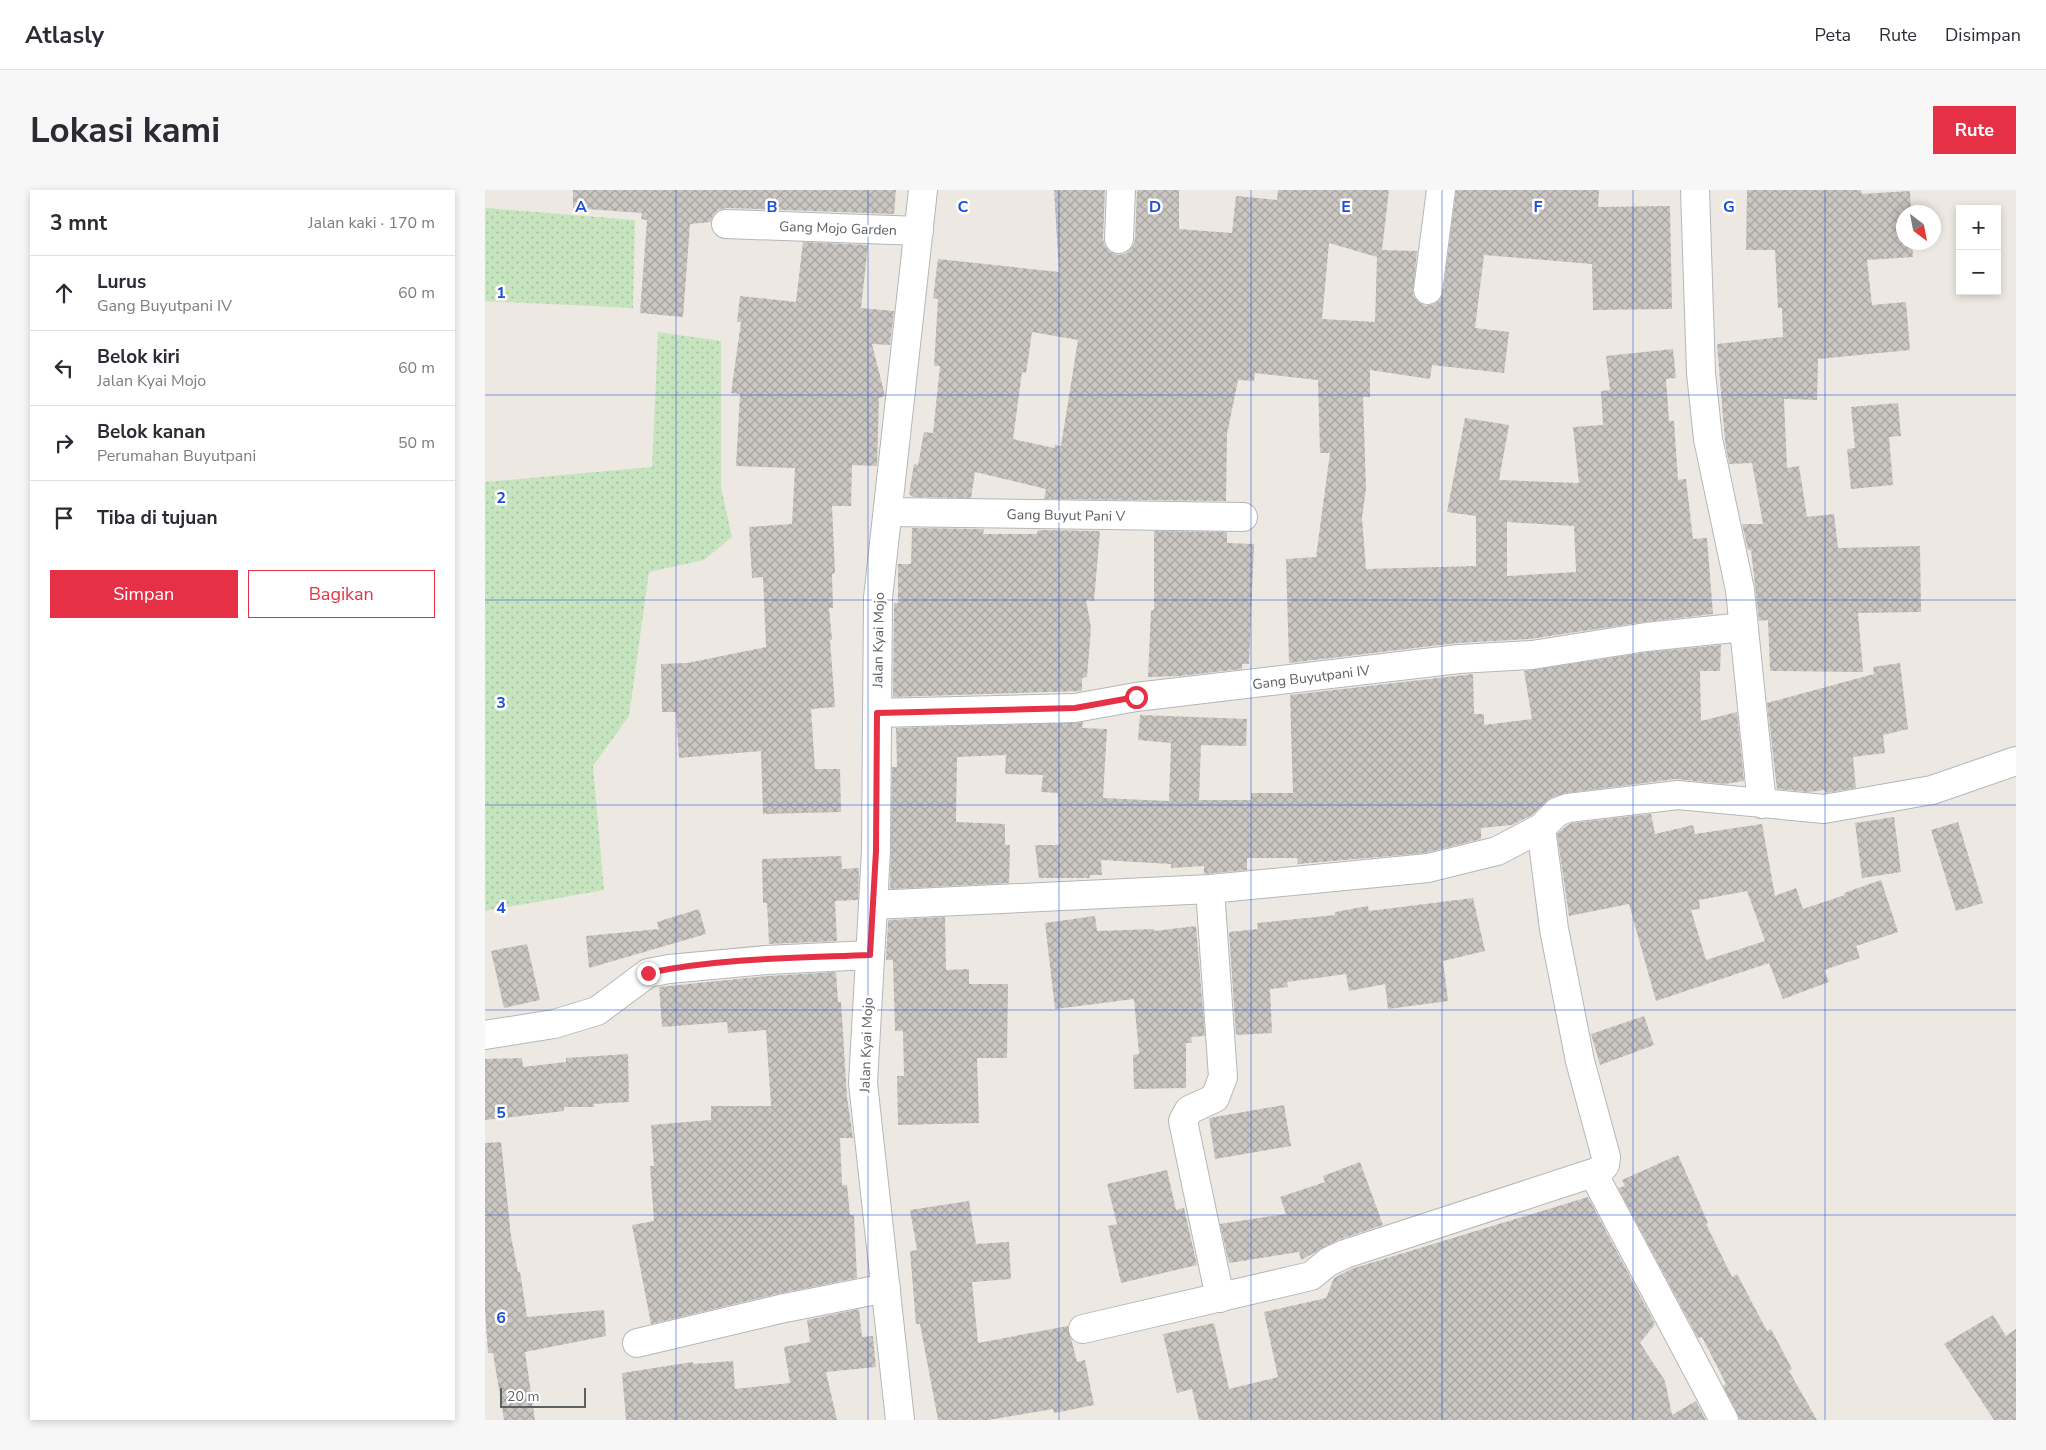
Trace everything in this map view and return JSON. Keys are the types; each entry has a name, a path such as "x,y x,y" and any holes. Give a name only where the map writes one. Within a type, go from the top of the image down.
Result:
{"street":[{"name":"Jalan Kyai Mojo","path":"900,1420 863,1083 876,851 878,598 923,190"},
{"path":"1119,239 1121,190"},
{"path":"1428,290 1441,190"},
{"path":"1695,190 1701,373 1708,439 1740,590 1763,804"},
{"name":"Gang Mojo Garden","path":"726,224 919,231"},
{"name":"Gang Buyut Pani V","path":"888,512 1243,517"},
{"name":"Gang Buyutpani IV","path":"877,713 1075,708 1136,697 1459,659 1532,655 1646,637 1744,627"},
{"path":"873,905 1210,889 1429,868 1497,851 1541,828 1557,812 1568,808 1677,795 1824,810 1932,790 2016,761"},
{"path":"1083,1329 1311,1276 1328,1262 1345,1254 1593,1173 1605,1165 1606,1157 1580,1061 1554,929 1541,828"},
{"path":"1210,889 1223,1077 1215,1098 1189,1110 1183,1122 1220,1298"},
{"path":"485,1035 554,1024 597,1011 648,973 767,960 870,955"},
{"path":"1593,1173 1724,1420"},
{"path":"637,1343 780,1309 886,1288"}],"green space":[{"path":"485,208 635,220 633,308 485,301"},
{"path":"658,332 721,341 721,487 732,537 704,560 649,572 629,716 593,766 604,890 485,911 485,482 652,467"}],"building":[{"path":"573,190 896,190 894,214 727,208 718,210 713,215 711,222 690,224 683,317 640,313 647,220 641,219 642,213 573,208"},
{"path":"1054,190 1105,190 1103,239 1105,246 1110,252 1119,255 1127,253 1135,240 1137,190 1179,190 1179,229 1232,233 1236,196 1277,200 1278,190 1389,190 1382,250 1417,251 1413,296 1418,302 1426,306 1440,300 1443,292 1456,190 1599,190 1598,207 1670,206 1672,309 1593,310 1592,264 1484,255 1475,328 1509,332 1504,373 1432,365 1430,379 1370,370 1370,397 1363,397 1366,488 1362,518 1366,569 1476,566 1476,516 1447,512 1465,418 1509,425 1499,480 1579,483 1573,427 1603,425 1601,391 1610,390 1606,356 1673,349 1676,378 1666,379 1669,421 1674,421 1678,480 1686,479 1693,539 1707,538 1713,614 1530,639 1457,643 1289,663 1286,559 1316,557 1330,453 1320,453 1318,380 1255,373 1254,381 1238,380 1227,434 1226,501 1044,499 1046,489 975,472 971,498 913,497 909,494 914,464 918,465 924,432 933,433 940,366 934,366 938,299 933,298 938,259 1059,272","holes":["1329,243 1377,257 1375,322 1322,319","1032,332 1078,340 1061,446 1055,445 1054,448 1013,439 1022,372 1026,373","1507,522 1574,526 1576,572 1507,576"]},
{"path":"1747,190 1861,190 1862,194 1910,191 1911,205 1896,205 1896,250 1913,250 1913,257 1867,260 1872,305 1906,302 1910,350 1818,359 1817,400 1784,399 1787,468 1799,466 1807,517 1834,514 1838,548 1920,546 1921,612 1858,613 1863,672 1770,671 1768,620 1759,621 1751,550 1748,550 1742,524 1763,524 1752,463 1729,464 1725,442 1717,344 1783,337 1782,308 1778,308 1775,250 1746,250"},
{"path":"803,242 868,245 861,308 894,311 890,345 872,344 885,396 879,398 877,466 852,465 851,506 832,506 835,573 832,574 833,608 829,608 835,707 811,709 815,769 840,769 841,812 763,814 761,751 679,758 676,712 662,712 661,664 687,663 766,647 763,577 752,578 749,527 792,524 795,468 736,466 740,394 731,393 741,322 737,322 740,296 796,302"},
{"path":"1898,403 1901,436 1889,437 1893,485 1851,489 1847,449 1855,448 1851,407"},
{"path":"912,528 984,529 983,534 1037,534 1038,530 1100,531 1094,601 1086,600 1091,628 1087,677 1082,678 1082,691 893,697 894,603 898,603 898,564 911,564"},
{"path":"1154,531 1227,532 1227,543 1254,544 1249,664 1242,664 1242,669 1179,676 1148,677 1151,610 1154,610"},
{"path":"1721,645 1720,671 1700,671 1701,721 1737,712 1744,781 1725,784 1676,779 1566,793 1551,798 1532,815 1512,825 1481,828 1481,839 1425,853 1298,864 1297,858 1247,858 1247,870 1204,874 1204,866 1171,868 1171,864 1101,860 1102,875 1090,875 1090,878 1039,878 1035,845 1059,845 1058,793 1041,792 1043,775 1005,774 1006,755 957,757 956,822 1005,824 1005,845 1010,845 1009,883 890,889 892,767 897,767 896,728 1083,722 1082,728 1107,729 1103,798 1169,801 1171,743 1138,740 1140,715 1247,719 1246,746 1201,745 1199,800 1251,800 1251,793 1293,793 1290,695 1473,674 1474,714 1484,714 1484,725 1532,719 1524,671 1648,652"},
{"path":"1900,663 1908,729 1883,735 1885,753 1853,757 1856,788 1825,793 1825,790 1809,792 1777,789 1767,703 1874,674 1873,667"},
{"path":"1651,814 1655,834 1693,825 1695,834 1762,824 1775,896 1796,888 1803,909 1845,895 1844,893 1881,880 1898,932 1856,946 1860,958 1824,970 1829,982 1783,999 1769,963 1656,1001 1629,904 1569,916 1557,834 1572,823","holes":["1747,891 1765,941 1706,960 1691,910 1700,909 1699,900"]},
{"path":"1894,817 1901,872 1862,878 1855,823"},
{"path":"1958,822 1983,903 1956,911 1931,830"},
{"path":"841,856 842,869 859,868 858,900 835,901 837,941 769,944 767,903 763,903 762,859"},
{"path":"1473,898 1485,951 1443,961 1448,1001 1388,1009 1385,984 1349,991 1346,974 1287,982 1288,987 1270,989 1272,1033 1236,1035 1229,932 1258,929 1257,923 1335,915 1335,912 1368,906 1369,911"},
{"path":"699,909 706,934 589,968 586,936 659,929 657,922"},
{"path":"1095,916 1097,931 1154,929 1154,931 1196,926 1205,1036 1191,1037 1192,1043 1186,1043 1186,1088 1134,1089 1133,1055 1139,1054 1134,999 1055,1009 1045,923"},
{"path":"945,917 946,970 969,969 969,984 1008,984 1007,1058 977,1058 979,1123 898,1125 897,1076 904,1076 903,1031 895,1031 893,960 886,960 888,920"},
{"path":"527,944 540,1000 504,1008 491,951"},
{"path":"836,972 838,1002 841,1002 847,1097 853,1138 840,1138 842,1185 847,1185 850,1215 854,1215 857,1278 777,1294 651,1324 632,1225 654,1221 650,1166 654,1166 651,1125 711,1120 711,1106 771,1106 766,1030 728,1033 727,1022 662,1027 659,987 767,976"},
{"path":"1644,1016 1654,1045 1600,1065 1591,1034"},
{"path":"628,1054 629,1102 594,1104 594,1107 564,1107 564,1111 485,1120 485,1059 522,1058 523,1067 566,1062 566,1058"},
{"path":"1284,1105 1291,1146 1215,1159 1209,1118"},
{"path":"501,1142 511,1236 518,1272 520,1272 527,1317 604,1310 606,1336 525,1352 535,1420 504,1420 493,1353 488,1353 485,1309 485,1143"},
{"path":"1678,1155 1708,1223 1706,1224 1732,1277 1737,1274 1767,1331 1771,1329 1792,1369 1789,1371 1817,1420 1740,1420 1723,1386 1726,1384 1702,1337 1698,1338 1618,1188 1625,1186 1622,1180"},
{"path":"1360,1162 1383,1225 1338,1240 1301,1260 1299,1252 1229,1263 1220,1224 1286,1214 1280,1197 1325,1182 1323,1176"},
{"path":"1167,1170 1176,1210 1184,1208 1197,1265 1121,1283 1108,1226 1117,1224 1107,1184"},
{"path":"1588,1197 1655,1324 1640,1343 1665,1381 1672,1415 1696,1401 1706,1420 1199,1420 1192,1389 1177,1393 1163,1334 1214,1323 1229,1389 1278,1377 1264,1312 1326,1298 1334,1278 1351,1269"},
{"path":"969,1201 976,1244 1009,1242 1011,1279 972,1282 978,1343 1068,1326 1077,1362 1085,1360 1094,1405 1054,1413 1053,1409 988,1420 938,1420 920,1324 916,1324 910,1251 917,1250 910,1210"},
{"path":"859,1309 862,1337 873,1336 876,1367 826,1372 837,1420 626,1420 622,1373 693,1362 693,1364 733,1361 735,1389 790,1383 784,1347 810,1342 807,1320"},
{"path":"1993,1315 2006,1336 2016,1329 2016,1420 1994,1420 1944,1344"}],"route":[{"path":"648,973 669,969 767,960 870,955 876,851 877,713 1075,708 1136,697"}]}
